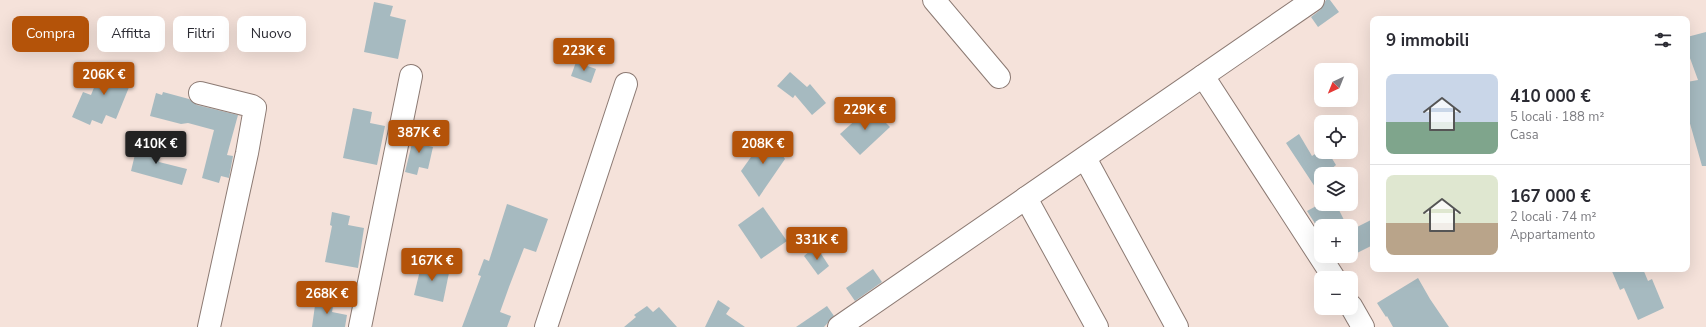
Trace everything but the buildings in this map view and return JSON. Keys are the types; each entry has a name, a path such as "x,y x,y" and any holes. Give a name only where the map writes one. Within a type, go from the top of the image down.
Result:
{"street":[{"path":"934,0 999,76"},
{"path":"839,327 1313,0"},
{"path":"360,327 411,76"},
{"path":"1203,76 1329,271"},
{"path":"546,327 626,84"},
{"path":"200,93 255,108 247,153 209,327"},
{"path":"1085,158 1177,327"},
{"path":"1026,198 1097,327"},
{"path":"1356,315 1363,327"}]}
